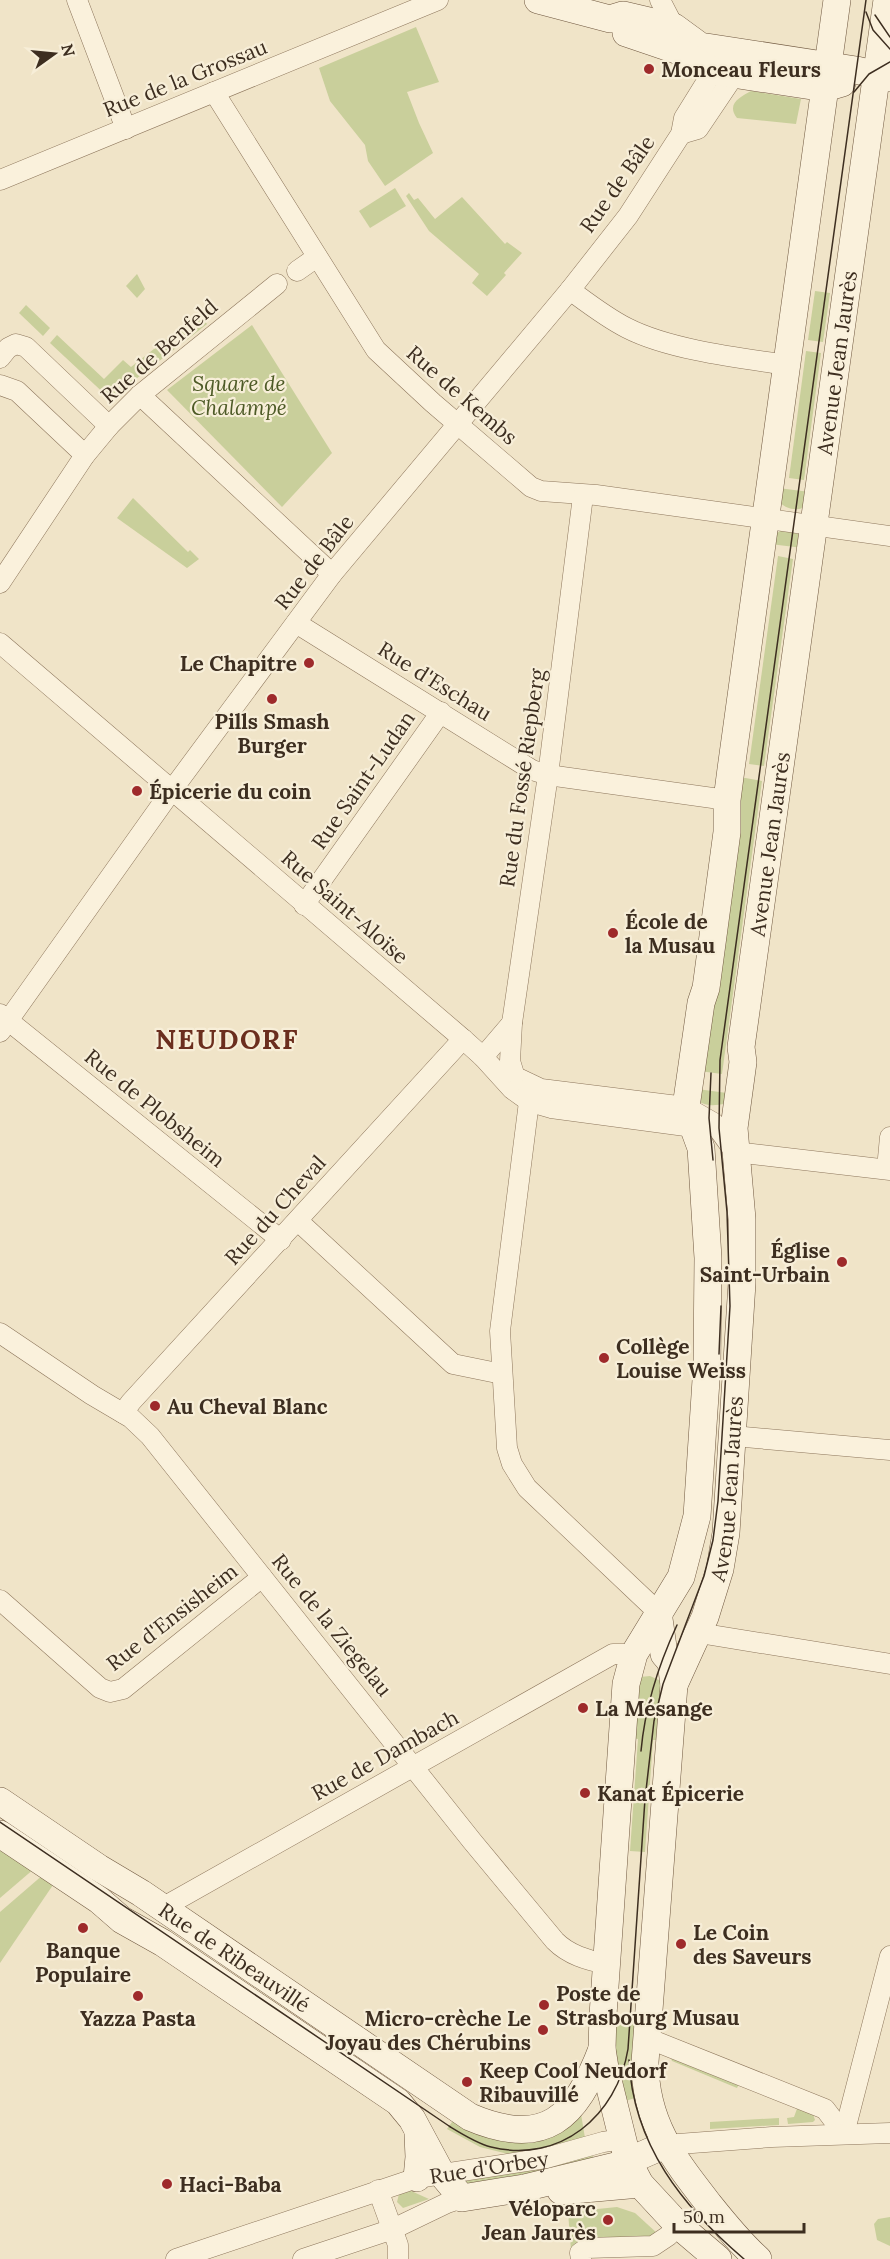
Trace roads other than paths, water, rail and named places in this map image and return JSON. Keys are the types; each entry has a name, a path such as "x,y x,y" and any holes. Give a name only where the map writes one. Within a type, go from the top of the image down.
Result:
{"main road":[{"path":"538,0 613,10 622,15 674,27 725,65"},
{"name":"Avenue Jean Jaurès","path":"630,2162 607,2077 602,2049 626,1684 634,1654 683,1572 693,1536 699,1494 707,1365 708,1258 693,1127 701,1003 706,988 727,832 727,800 837,0"},
{"name":"Avenue Jean Jaurès","path":"674,1685 699,1633 720,1569 726,1533 742,1264 742,1219 734,1128 743,1062 741,1047 822,527 883,77 886,0"},
{"path":"613,10 620,31 725,65 826,77 856,70 883,77"},
{"path":"693,1127 735,1152"},
{"name":"Avenue Jean Jaurès","path":"658,1612 664,1654 671,1662 674,1685 645,2062 647,2093 654,2119 665,2145 741,2244 758,2259"},
{"path":"634,1654 664,1654"},
{"name":"Rue de Ribeauvillé","path":"0,1801 478,2121 520,2131 544,2126 556,2120 573,2106 587,2085 602,2049"},
{"name":"Rue de Ribeauvillé","path":"0,1833 99,1900 122,1920 163,1943 398,2102 407,2111 418,2130 429,2175 462,2198"},
{"name":"Rue d'Orbey","path":"462,2198 524,2188 630,2162 665,2145"},
{"path":"630,2162 678,2225 718,2259"}],"street":[{"path":"77,0 126,129"},
{"path":"389,20 396,0"},
{"name":"Rue de la Grossau","path":"0,180 438,0"},
{"path":"660,0 674,27"},
{"name":"Rue de Bâle","path":"3,1022 332,574 570,290 628,216 681,134 684,118 725,65"},
{"name":"Rue de Kembs","path":"214,92 376,350 457,424 531,487 541,491 583,496 596,495 890,536"},
{"path":"297,271 317,257"},
{"name":"Rue de Benfeld","path":"0,583 85,455 109,426 140,395 277,284"},
{"path":"570,290 628,329 669,344 788,365"},
{"path":"0,358 8,348 16,344 26,347 109,426"},
{"path":"0,385 17,391 85,455"},
{"path":"140,395 332,574"},
{"name":"Rue du Fossé Riepberg","path":"514,1074 510,1061 512,1023 548,775 583,496"},
{"name":"Rue d'Eschau","path":"296,623 531,770 548,775 727,800"},
{"name":"Rue Saint-Aloïse","path":"0,643 462,1039 512,1089 534,1092 551,1108 693,1127 714,1123 735,1152"},
{"name":"Rue Saint-Ludan","path":"304,905 441,712"},
{"name":"Rue de Plobsheim","path":"3,1022 281,1240"},
{"path":"512,1023 483,1058 514,1074 534,1092 500,1331 507,1448 518,1477 527,1488 658,1612"},
{"name":"Rue du Cheval","path":"123,1413 462,1039"},
{"path":"735,1152 888,1170 890,1137"},
{"path":"298,1221 453,1365 502,1374"},
{"name":"Rue de la Ziegelau","path":"0,1333 92,1395 123,1413 150,1436 476,1847 555,1941 568,1952 584,1959 606,1964"},
{"path":"733,1436 890,1450"},
{"name":"Rue d'Ensisheim","path":"0,1600 100,1688 110,1692 123,1689 262,1577"},
{"path":"699,1633 890,1664"},
{"name":"Rue de Dambach","path":"162,1908 613,1654 634,1654"},
{"path":"844,2134 890,1956"},
{"path":"647,2038 825,2109 844,2134"},
{"path":"665,2145 890,2133"},
{"name":"Rue d'Orbey","path":"176,2259 378,2190 429,2175 546,2158 603,2142 630,2162"},
{"path":"378,2190 398,2245 398,2259"},
{"name":"Rue d'Orbey","path":"303,2259 393,2229 462,2198"},
{"path":"580,2256 587,2248 653,2246 668,2236 678,2225"}],"tram line":[{"path":"0,1822 449,2126 480,2143 491,2147 516,2150 540,2148 562,2141 581,2130 598,2114 612,2095 622,2073 628,2049 645,1799 654,1721 663,1684 704,1576 713,1540 718,1501 730,1306 727,1212 719,1128 720,1060 866,0"},
{"path":"866,12 873,30 890,49"},
{"path":"875,15 890,37"},
{"path":"854,92 869,74 890,62"},
{"path":"711,1073 709,1118 713,1160"},
{"path":"719,1354 721,1306"},
{"path":"641,1751 653,1686 677,1625"},
{"path":"629,2060 640,2120 665,2172 701,2218 744,2259"}],"place":[{"name":"Monceau Fleurs","path":"649,69"},
{"name":"Le Chapitre","path":"309,663"},
{"name":"Pills Smash Burger","path":"272,699"},
{"name":"Épicerie du coin","path":"137,791"},
{"name":"École de la Musau","path":"613,933"},
{"name":"Église Saint-Urbain","path":"842,1262"},
{"name":"Collège Louise Weiss","path":"604,1358"},
{"name":"Au Cheval Blanc","path":"155,1406"},
{"name":"La Mésange","path":"583,1708"},
{"name":"Kanat Épicerie","path":"585,1793"},
{"name":"Banque Populaire","path":"83,1928"},
{"name":"Le Coin des Saveurs","path":"681,1944"},
{"name":"Yazza Pasta","path":"138,1996"},
{"name":"Poste de Strasbourg Musau","path":"544,2005"},
{"name":"Micro-crèche Le Joyau des Chérubins","path":"543,2030"},
{"name":"Keep Cool Neudorf Ribauvillé","path":"467,2082"},
{"name":"Haci-Baba","path":"167,2184"},
{"name":"Véloparc Jean Jaurès","path":"608,2220"}],"district":[{"name":"NEUDORF","path":"227,1039"}],"park label":[{"name":"Square de Chalampé","path":"239,395"}]}
